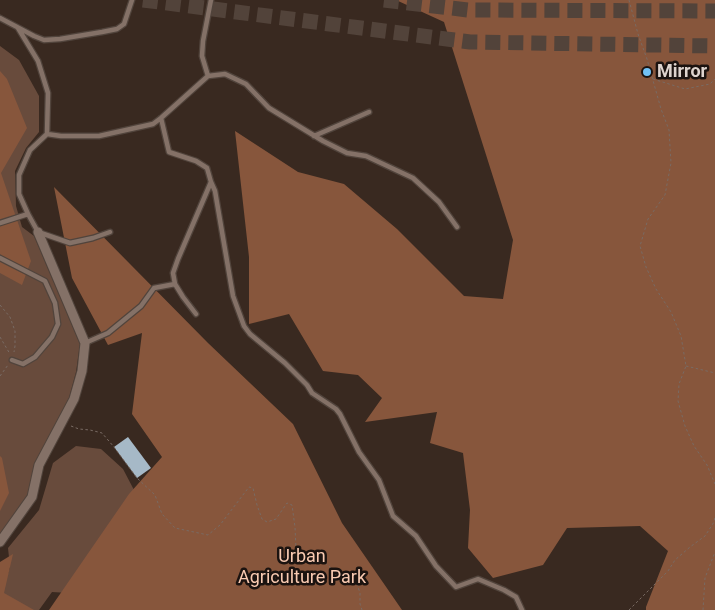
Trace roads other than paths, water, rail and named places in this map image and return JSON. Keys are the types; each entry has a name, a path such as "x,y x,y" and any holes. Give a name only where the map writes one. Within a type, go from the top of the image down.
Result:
{"street":[{"path":"0,542 32,497 39,465 74,398 82,371 85,343 38,232"}],"lane":[{"path":"0,18 44,40 60,39 117,29 124,24 132,0"},
{"path":"208,76 202,56 211,0"},
{"path":"18,28 38,61 48,93 47,134 30,150 19,176 19,194 28,214 38,232 70,243 110,232"},
{"path":"47,134 99,136 153,124 208,76 225,74 246,84 269,108 314,136 347,153 366,156 413,178 439,202 457,227"},
{"path":"314,136 369,112"},
{"path":"161,118 169,152 196,160 207,168 215,191 233,296 244,326 250,334 285,363 307,385 312,393 336,409 359,452 379,480 393,516 416,536 436,566 456,587 478,579 516,597 522,610"},
{"path":"196,314 175,284 173,273 211,182"},
{"path":"0,223 28,214"},
{"path":"0,258 45,281 55,303 58,324 52,337 35,357 23,364 12,360"},
{"path":"85,343 108,332 135,312 154,288 175,284"}],"tunnel":[{"path":"143,0 470,42 715,46"},
{"path":"384,0 468,10 715,11"}],"place":[{"name":"Mirror","path":"647,72"}],"park label":[{"name":"Urban Agriculture Park","path":"302,567"}]}
